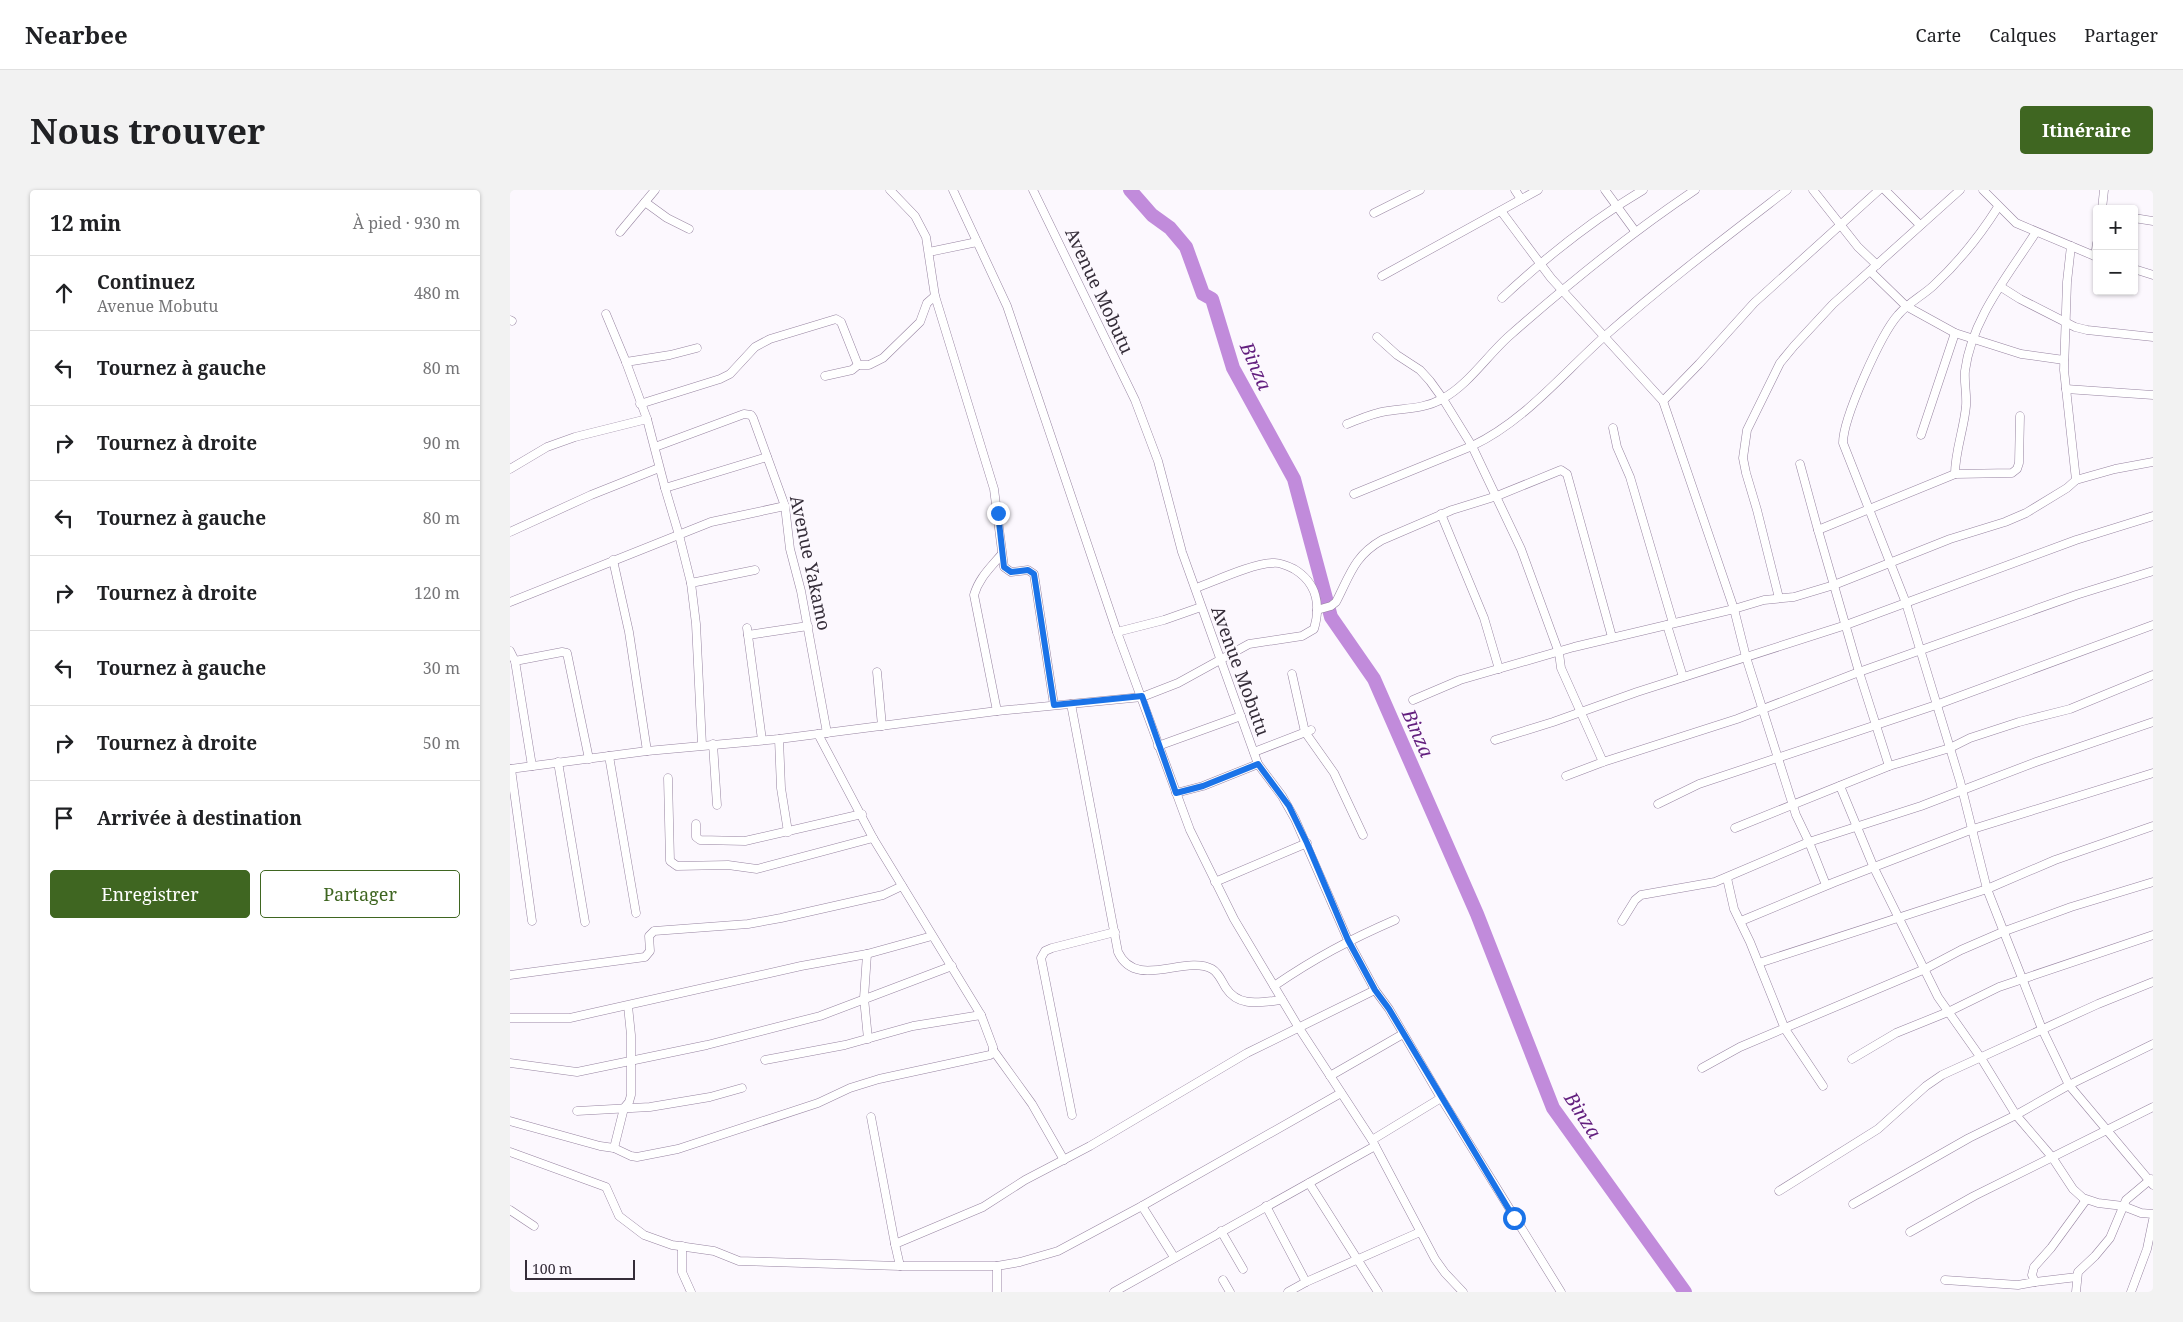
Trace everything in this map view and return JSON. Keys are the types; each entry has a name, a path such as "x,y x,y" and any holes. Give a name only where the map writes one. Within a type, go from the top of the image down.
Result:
{"street":[{"path":"620,232 655,190"},
{"path":"890,190 904,203 922,226 929,252 935,296 989,469 998,513 1001,555 1004,567 1011,572 1028,570 1034,574 1054,705"},
{"path":"953,190 999,287 1014,325 1117,632 1190,830 1234,919 1299,1028 1374,1143 1420,1232 1445,1273 1463,1292"},
{"name":"Avenue Mobutu","path":"1033,190 1135,400 1158,461 1182,552 1258,764 1289,806 1307,843 1348,940 1375,990 1389,1009 1441,1098 1561,1292"},
{"path":"1374,214 1420,190"},
{"path":"1515,190 1521,199"},
{"path":"1382,276 1538,190"},
{"path":"1605,190 1635,231"},
{"path":"1502,298 1540,263 1616,206 1644,190"},
{"path":"1347,424 1385,411 1418,407 1443,399 1478,368 1506,339 1562,291 1635,231 1695,190"},
{"path":"1354,494 1486,439 1524,412 1605,336 1672,278 1787,190"},
{"path":"1813,190 1840,226 1876,265"},
{"path":"1662,401 1699,364 1754,302 1880,190"},
{"path":"1885,190 1920,225"},
{"path":"1779,598 1743,458 1747,430 1780,363 1834,304 1960,190"},
{"path":"1984,190 1998,207 2016,223 2093,255"},
{"path":"2102,205 2104,190"},
{"path":"645,202 667,218 689,229"},
{"path":"1998,207 1974,244 1963,257 1929,289 1906,306 1887,329 1859,389 1843,436 1845,449 1906,603 1950,748 1988,889 2022,981 2042,1029 2069,1085 2151,1181 2132,1194 2123,1206 2118,1223 2110,1238 2095,1256 2081,1268 2077,1278 2076,1292"},
{"path":"1501,210 1562,291 1605,336 1662,401 1734,609 1762,710 1793,805 1826,885"},
{"path":"2138,219 2153,221"},
{"path":"1955,474 1955,456 1966,405 1965,371 1973,339 1987,306 2036,232"},
{"path":"929,252 977,242"},
{"path":"2071,246 2067,282 2064,360 2076,480"},
{"path":"2138,270 2153,274"},
{"path":"1870,271 1906,306 1955,333 2021,354 2064,360"},
{"path":"2001,287 2066,323 2087,330 2153,337"},
{"path":"825,376 852,370 858,366 869,365 894,350 920,322 927,303 935,296"},
{"path":"606,314 647,419 659,468 680,534 691,583 696,624 702,745"},
{"path":"640,404 720,379 730,374 745,361 755,347 770,338 836,319 841,322 858,366"},
{"path":"1921,435 1955,333"},
{"path":"1377,337 1397,355 1420,370 1443,399 1472,446 1521,549 1559,653 1561,668 1603,762"},
{"path":"626,362 670,355 697,348"},
{"path":"2066,389 2153,395"},
{"name":"Avenue Yakamo","path":"655,447 748,414 753,418 785,506 790,549 801,591 827,733"},
{"path":"1818,530 1955,474 2006,474 2017,469 2020,463 2020,416"},
{"path":"510,469 547,447 575,437 647,419"},
{"path":"1613,428 1617,447 1630,477 1683,677"},
{"path":"665,488 768,457"},
{"path":"1413,700 1460,680 1612,637 1734,609 1764,600 1794,597 1834,585 1950,539 2026,513 2067,488 2076,480 2115,469 2153,462"},
{"path":"1800,464 1859,672 1889,766"},
{"path":"510,532 591,495 659,468"},
{"path":"1319,610 1336,602 1351,570 1363,554 1382,540 1441,514 1496,496 1558,471 1566,472 1612,637"},
{"path":"510,602 712,522 785,506"},
{"path":"1441,514 1484,618 1499,669"},
{"path":"1495,740 1846,624 2076,540 2153,516"},
{"path":"997,711 974,595 984,574 1001,555"},
{"path":"613,560 629,632 647,751"},
{"path":"532,920 511,769 647,751 779,739 997,711 1142,696 1166,689 1249,644 1302,636 1313,632 1319,610 1312,586 1299,572 1282,564 1264,564 1196,588"},
{"path":"691,583 755,570"},
{"path":"1566,776 1762,710 1920,650 2153,571"},
{"path":"1117,632 1164,620 1201,607"},
{"path":"1658,804 1699,784 1936,705 2153,625"},
{"path":"762,740 747,632 808,626"},
{"path":"510,651 515,661 532,766"},
{"path":"515,661 567,652 589,759"},
{"path":"877,672 882,726"},
{"path":"1292,674 1308,731 1334,773 1363,835"},
{"path":"1735,828 1889,766 1950,748 1970,738 2019,722 2070,708 2153,675"},
{"path":"1071,704 1118,952 1122,960 1127,966 1134,969 1205,967 1216,972 1228,991 1242,1002 1282,1000"},
{"path":"1158,746 1241,716"},
{"path":"1622,922 1635,900 1641,895 1699,886 1726,878 1809,842 1858,828 2064,751 2153,722"},
{"path":"1254,752 1308,731"},
{"path":"818,734 873,838 981,1015 993,1050 1032,1104 1064,1160"},
{"path":"779,739 781,788 788,832"},
{"path":"713,744 717,805"},
{"path":"609,756 636,913"},
{"path":"558,762 585,922"},
{"path":"1176,793 1203,786 1258,764"},
{"path":"1741,921 1826,885 1972,829 2153,773"},
{"path":"668,778 670,861 677,866 757,868 873,838"},
{"path":"1840,786 1874,868 1938,997 1981,1058 2016,1115 2052,1157 2073,1189 2086,1200 2123,1206 2141,1213 2153,1214"},
{"path":"696,824 696,837 700,840 745,840 788,832 862,814"},
{"path":"1759,963 1988,889 2055,860 2153,826"},
{"path":"1215,882 1307,843"},
{"path":"1726,878 1734,908 1759,963 1785,1029 1822,1086"},
{"path":"1702,1068 1740,1047 1925,970 1961,950 2004,931 2071,907 2153,882"},
{"path":"510,975 645,957 650,951 649,936 654,931 748,924 883,895 902,886"},
{"path":"1274,986 1308,962 1348,940 1395,920"},
{"path":"1072,1115 1040,958 1045,951 1052,948 1115,932"},
{"path":"1852,1059 1896,1033 1948,1012 1999,987 2022,981 2153,934"},
{"path":"510,1018 570,1018 801,966 867,954 932,936"},
{"path":"867,954 864,998 868,1039"},
{"path":"510,1063 577,1072 606,1067 631,1059 707,1045 834,1011 952,966"},
{"path":"1779,1191 1878,1129 1926,1086 1942,1075 2042,1029 2153,982"},
{"path":"895,1244 983,1207 1025,1180 1064,1160 1239,1057 1375,990"},
{"path":"614,1148 624,1108 631,1099 628,1006"},
{"path":"766,1060 868,1039 913,1026 981,1015"},
{"path":"1330,1076 1403,1034"},
{"path":"1853,1204 1969,1138 2016,1115 2069,1085 2153,1044"},
{"path":"510,1121 600,1146 614,1148 637,1157 678,1149 809,1106 872,1082 990,1055 993,1050"},
{"path":"577,1111 677,1103 742,1088"},
{"path":"510,1152 606,1187 619,1216 644,1235 659,1242 714,1251 740,1261 900,1266 997,1266 1058,1251 1142,1206 1341,1093"},
{"path":"1114,1292 1308,1183 1374,1143 1441,1098"},
{"path":"1910,1232 1974,1196 2153,1107"},
{"path":"871,1118 900,1266"},
{"path":"1308,1183 1378,1292"},
{"path":"2035,1282 2032,1274 2034,1267 2051,1248 2086,1200"},
{"path":"1142,1206 1174,1257"},
{"path":"1266,1206 1306,1282"},
{"path":"510,1210 534,1226"},
{"path":"2131,1292 2148,1249 2153,1220"},
{"path":"1221,1231 1243,1270"},
{"path":"1288,1292 1297,1290 1306,1282 1420,1232"},
{"path":"682,1246 682,1272 691,1292"},
{"path":"997,1266 997,1292"},
{"path":"1945,1280 1983,1284 2012,1283 2018,1285 2077,1278"},
{"path":"1223,1280 1230,1292"}],"waterway":[{"name":"Binza","path":"1130,190 1152,215 1170,228 1186,247 1203,294 1212,299 1233,368 1294,479 1331,617 1374,679 1477,914 1553,1108 1685,1292"}],"route":[{"path":"998,513 1001,555 1004,567 1011,572 1028,570 1034,574 1054,705 1142,696 1176,793 1203,786 1258,764 1289,806 1307,843 1348,940 1375,990 1389,1009 1514,1218"}]}
